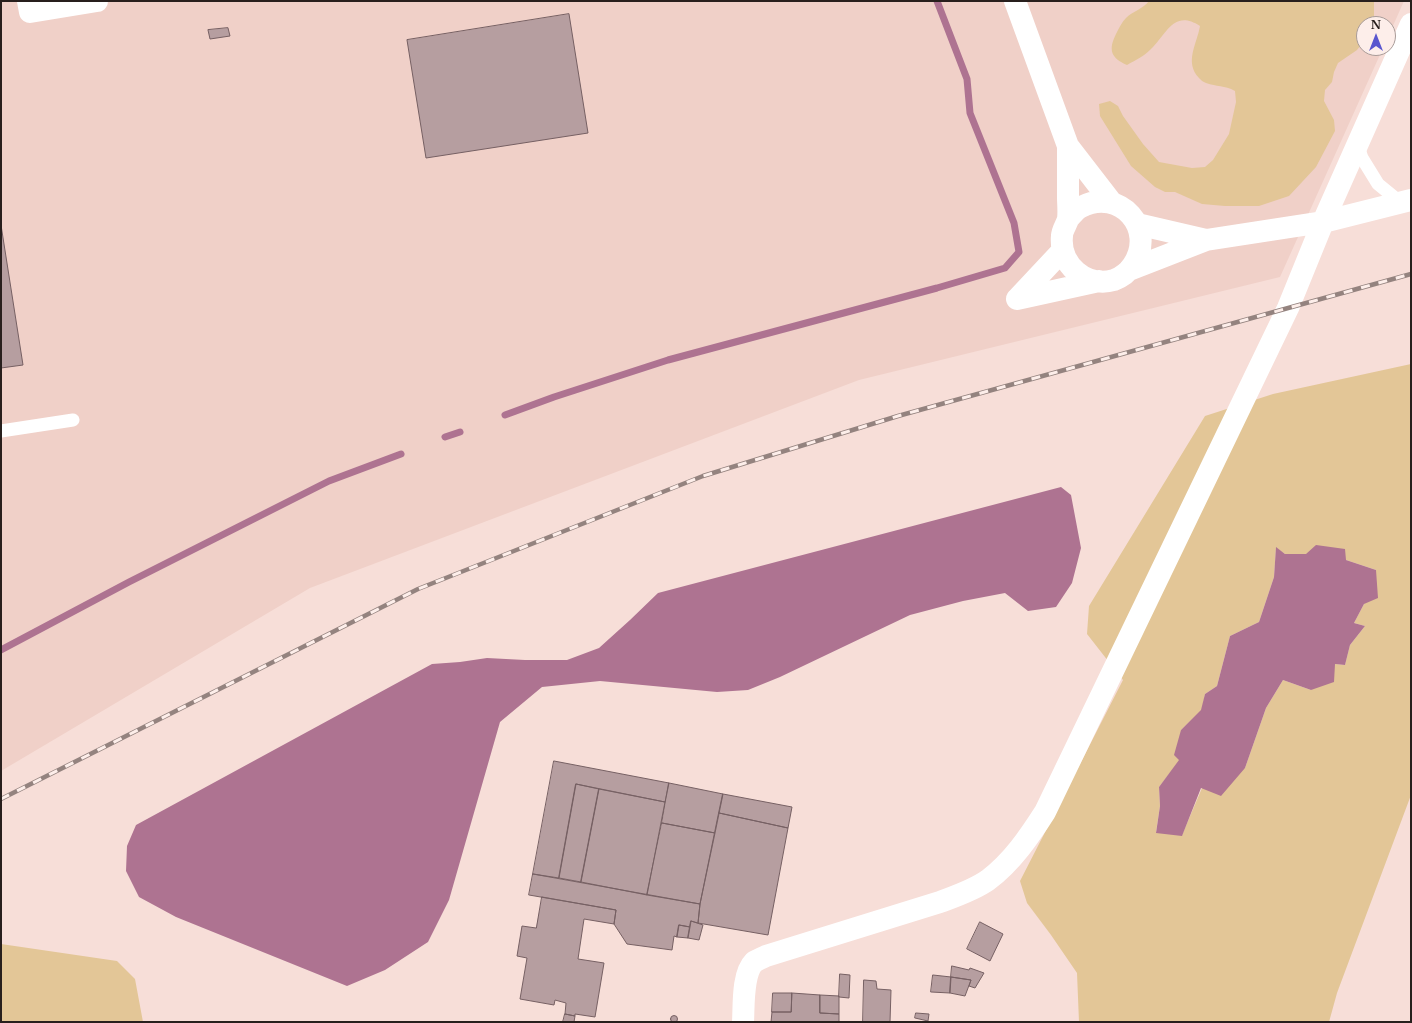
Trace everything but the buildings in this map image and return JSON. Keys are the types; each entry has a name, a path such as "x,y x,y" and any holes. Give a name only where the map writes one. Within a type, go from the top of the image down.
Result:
{"street":[{"path":"28,1 30,12 97,1"},
{"path":"1015,1 1068,146 1112,203 1127,211 1137,224 1142,240 1139,256 1129,270"},
{"path":"743,1022 744,992 748,973 754,963 766,956 940,902 962,893 987,880 1004,866 1023,846 1045,812 1288,308 1323,222 1411,24"},
{"path":"1068,146 1068,219 1062,234 1062,251 1070,266 1082,277 1099,282"},
{"path":"1062,251 1017,299 1115,279 1129,270 1206,240 1323,222 1406,201"},
{"path":"1068,219 1080,207 1090,203 1112,203"},
{"path":"1137,224 1206,240"}],"lane":[{"path":"1357,144 1362,158 1378,184 1406,201"},
{"path":"1,431 74,420"}],"shaded area":[{"path":"1,1 1404,1 1396,19 1396,16 1356,16 1356,56 1379,56 1280,277 859,380 310,588 1,771"},
{"path":"1149,1 1374,1 1374,16 1356,16 1356,51 1338,63 1332,82 1325,90 1324,101 1334,120 1335,131 1316,167 1289,196 1259,206 1202,204 1175,192 1165,192 1155,187 1131,166 1100,116 1099,104 1110,101 1118,106 1123,116 1143,144 1159,162 1192,168 1205,167 1213,160 1229,134 1236,102 1235,91 1205,83 1195,72 1192,66 1192,59 1200,26 1191,22 1184,20 1173,24 1150,50 1127,65 1114,56 1112,53 1112,45 1122,23 1129,16"},
{"path":"1411,364 1411,795 1337,993 1329,1022 1079,1022 1077,973 1027,903 1020,881 1123,680 1087,634 1089,606 1205,416 1273,394","holes":["1276,548 1285,554 1306,554 1346,560 1376,570 1364,604 1354,623 1365,626 1350,645 1345,665 1335,664 1311,690 1283,680 1266,708 1245,768 1202,788 1182,835 1156,832 1160,806 1159,787 1180,760 1181,730 1202,710 1205,694 1217,686 1230,636 1259,622 1274,577"]},
{"path":"1061,487 1071,495 1081,548 1072,583 1056,607 1028,611 1005,593 963,601 910,615 780,677 748,690 717,692 600,681 542,687 500,722 449,900 428,942 385,970 347,986 176,917 139,897 126,871 127,846 136,825 432,664 487,658 567,660 599,648 658,593"},
{"path":"1316,545 1345,549 1346,560 1376,570 1378,598 1364,604 1354,623 1365,626 1350,645 1345,665 1335,664 1334,682 1311,690 1283,680 1266,708 1245,768 1221,796 1201,788 1182,836 1156,833 1160,806 1159,787 1179,760 1174,755 1181,730 1201,710 1205,694 1217,686 1230,636 1259,622 1274,577 1276,547 1285,554 1306,554"},
{"path":"1,944 117,961 135,979 143,1022 1,1022"}],"waterway":[{"path":"505,415 554,397 668,360 937,288 1005,268 1019,252 1014,223 970,113 967,79 937,1"},
{"path":"445,437 460,432"},
{"path":"1,650 129,582 329,481 401,454"}],"railway":[{"path":"1,799 418,589 703,476 898,416 1411,274"}]}
